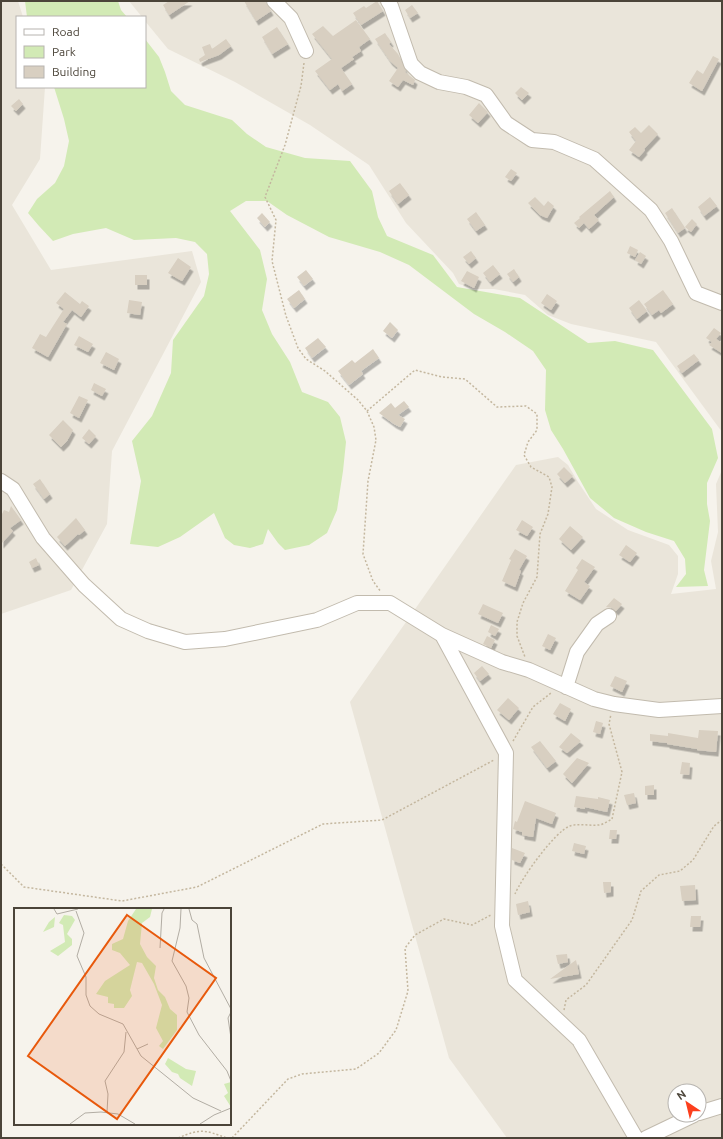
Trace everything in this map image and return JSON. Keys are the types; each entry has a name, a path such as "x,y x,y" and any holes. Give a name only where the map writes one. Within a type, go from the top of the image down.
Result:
{"street":[{"path":"274,1 291,18 306,51"},
{"path":"388,1 392,6 411,64 420,73 439,82 466,87 486,95 506,123 532,140 554,142 594,159 651,210 671,241 696,293 722,303"},
{"path":"1,481 13,489 43,538 84,585 121,619 148,631 185,642 225,639 317,620 357,603 390,603 442,635 502,662 529,670 594,699 614,704 659,710 722,706"},
{"path":"566,686 577,652 597,624 609,616"},
{"path":"442,635 506,753 502,926 515,980 579,1040 636,1138"},
{"path":"707,1111 722,1106"},
{"path":"646,1138 677,1123"}],"path":[{"path":"306,51 301,86 285,145 265,197 276,220 272,261 286,316 298,348 306,359 325,371 358,400 367,411 374,426 376,440 368,481 363,554 372,581 390,603"},
{"path":"367,411 415,370 442,377 465,379 497,407 526,406 537,414 537,430 528,442 524,455 531,467 549,477 552,487 548,514 540,534 537,577 523,603 517,622 517,636 529,670"},
{"path":"1,864 24,887 122,901 197,887 323,824 382,820 506,753 533,707 555,690 566,686"},
{"path":"232,1138 288,1080 302,1074 356,1069 379,1053 396,1030 408,991 405,948 415,935 444,919 472,925 511,905 519,886 540,855 565,829 571,826 599,825 612,819 622,772 609,724 614,704"},
{"path":"562,1024 566,1000 586,985 632,920 641,891 659,875 680,871 689,864 714,826 722,820"},
{"path":"178,1138 190,1133 204,1130 228,1138"}],"shaded area":[{"path":"1,1 18,1 23,16 16,16 16,88 45,88 40,159 12,205 51,270 192,251 201,282 112,451 107,524 71,590 1,614"},
{"path":"129,1 722,1 722,432 656,342 571,324 548,315 525,295 494,289 474,289 459,284 453,273 406,223 369,165 310,125 235,82 168,49 146,22 146,16 141,16"},
{"path":"558,457 568,465 596,509 628,530 669,545 678,556 678,574 671,594 716,589 711,561 718,532 716,484 722,470 722,1138 507,1138 449,1058 350,702 516,465"}],"green space":[{"path":"25,1 118,1 121,10 126,16 27,16"},
{"path":"146,40 159,57 171,91 185,105 232,120 247,134 266,147 305,158 350,161 372,191 378,217 387,236 433,255 457,287 520,298 588,343 615,341 653,350 712,429 718,458 707,483 707,504 710,521 704,570 708,586 676,587 686,574 685,559 674,541 646,532 614,518 590,498 551,430 545,410 546,370 533,351 505,332 474,314 409,265 380,252 329,237 287,215 267,201 246,201 230,211 260,250 267,279 262,310 272,334 290,362 302,392 328,402 340,417 346,442 337,510 327,533 309,545 285,550 268,529 263,544 250,548 234,545 225,538 214,513 180,537 158,547 130,544 141,481 132,441 152,416 171,373 173,340 204,296 209,274 207,254 195,242 176,238 134,240 106,228 73,234 53,241 28,213 37,199 55,183 64,166 69,141 54,88 146,88"}],"building":[{"path":"169,1 190,1 169,15 163,5"},
{"path":"244,1 265,1 271,11 256,21"},
{"path":"377,1 383,11 361,25 353,13 364,6 366,8"},
{"path":"412,5 418,13 410,18 405,10"},
{"path":"356,20 370,39 359,47 361,51 352,57 354,59 341,68 352,84 342,91 338,84 330,90 315,71 332,59 312,34 323,26 333,36"},
{"path":"277,27 288,44 272,54 262,37"},
{"path":"385,33 391,42 389,44 398,54 406,71 405,72 415,80 413,85 403,80 398,87 389,81 398,68 390,61 375,39"},
{"path":"226,39 231,46 219,55 200,62 199,59 205,55 202,47 210,44 212,49"},
{"path":"713,56 719,59 702,91 689,83 697,70 703,74"},
{"path":"521,87 529,93 522,100 515,93"},
{"path":"19,99 23,104 16,111 11,106"},
{"path":"479,103 488,112 478,123 469,115"},
{"path":"649,125 658,134 644,149 645,150 639,157 629,150 636,141 629,132 635,127 641,133"},
{"path":"511,169 517,173 511,181 505,177"},
{"path":"400,183 409,195 398,204 389,191"},
{"path":"610,191 614,197 594,215 599,220 589,229 584,223 579,228 574,223 580,218 579,217"},
{"path":"535,197 544,206 548,201 554,206 547,218 540,215 528,203"},
{"path":"710,197 717,206 704,216 698,207"},
{"path":"672,208 685,228 678,233 665,213"},
{"path":"476,212 485,225 476,231 467,219"},
{"path":"262,213 270,222 265,227 257,218"},
{"path":"692,219 697,224 691,232 685,227"},
{"path":"630,246 638,250 635,257 627,253"},
{"path":"471,251 476,258 469,264 463,257"},
{"path":"640,252 646,256 641,264 635,260"},
{"path":"178,258 191,267 182,281 168,273"},
{"path":"493,265 500,274 490,282 483,273"},
{"path":"514,269 519,277 513,282 507,274"},
{"path":"306,270 313,279 304,286 297,277"},
{"path":"467,271 479,277 474,288 461,281"},
{"path":"135,275 147,275 147,285 135,285"},
{"path":"299,290 305,299 294,308 287,299"},
{"path":"663,290 673,304 661,313 659,310 652,315 644,304"},
{"path":"65,292 80,304 82,301 89,306 81,317 72,310 63,322 67,324 48,357 32,348 40,334 46,337 64,309 56,303"},
{"path":"547,294 557,301 551,310 541,303"},
{"path":"129,300 142,302 140,315 127,313"},
{"path":"639,300 647,311 637,319 629,308"},
{"path":"390,322 398,330 392,338 383,331"},
{"path":"714,328 721,333 716,339 722,343 722,353 709,345 712,342 706,338"},
{"path":"79,336 93,344 88,352 74,345"},
{"path":"318,338 326,347 312,358 305,348"},
{"path":"373,349 379,358 361,371 363,374 349,385 338,371 352,360 355,363"},
{"path":"106,352 119,359 114,370 100,363"},
{"path":"694,354 699,360 682,373 677,366"},
{"path":"94,383 106,389 102,396 91,390"},
{"path":"79,396 88,400 79,418 70,413"},
{"path":"404,401 409,407 398,415 405,419 400,427 379,413 391,403 395,408"},
{"path":"63,420 73,430 67,441 61,447 49,435"},
{"path":"89,429 96,436 89,444 82,438"},
{"path":"564,467 573,476 565,483 557,474"},
{"path":"40,479 50,494 44,499 33,484"},
{"path":"11,506 21,520 10,528 13,531 1,544 1,516 4,510 9,512"},
{"path":"76,518 85,530 79,535 78,534 65,546 57,537"},
{"path":"522,520 533,527 527,536 516,530"},
{"path":"570,526 583,537 571,550 559,539"},
{"path":"626,545 637,553 630,562 619,555"},
{"path":"515,549 527,556 519,570 521,571 515,587 502,581 511,560 509,559"},
{"path":"36,558 39,565 32,568 29,562"},
{"path":"582,559 595,567 584,582 590,586 580,600 565,591 578,570 576,568"},
{"path":"614,598 622,604 616,611 612,608 606,607"},
{"path":"483,604 503,613 498,623 478,614"},
{"path":"491,625 499,629 495,636 488,632"},
{"path":"548,634 556,638 550,650 542,646"},
{"path":"487,636 495,640 491,648 483,644"},
{"path":"482,666 489,674 480,681 474,673"},
{"path":"615,676 627,681 622,692 610,686"},
{"path":"508,698 519,708 509,720 497,710"},
{"path":"560,703 571,709 565,721 553,714"},
{"path":"596,721 603,723 600,734 593,732"},
{"path":"699,730 718,731 716,752 650,741 650,734 668,736 668,733 698,738"},
{"path":"571,733 581,741 567,753 559,747"},
{"path":"540,741 556,761 547,768 531,747"},
{"path":"577,758 589,763 572,783 563,774"},
{"path":"682,762 690,763 689,775 680,774"},
{"path":"654,785 654,795 645,795 645,786"},
{"path":"634,793 636,803 627,805 624,795"},
{"path":"576,796 598,799 598,797 610,800 607,812 585,807 585,809 574,807"},
{"path":"525,801 556,813 552,824 536,818 533,837 522,835 522,832 513,829 515,821 517,822"},
{"path":"610,830 617,830 616,839 609,839"},
{"path":"574,843 586,846 584,854 572,851"},
{"path":"512,848 525,853 520,863 512,860"},
{"path":"603,882 611,882 611,892 604,893"},
{"path":"695,885 696,900 682,901 680,886"},
{"path":"528,901 530,912 518,915 516,904"},
{"path":"691,916 701,916 700,927 690,927"},
{"path":"567,954 568,962 558,964 556,955"},
{"path":"576,960 579,974 550,979"}]}
